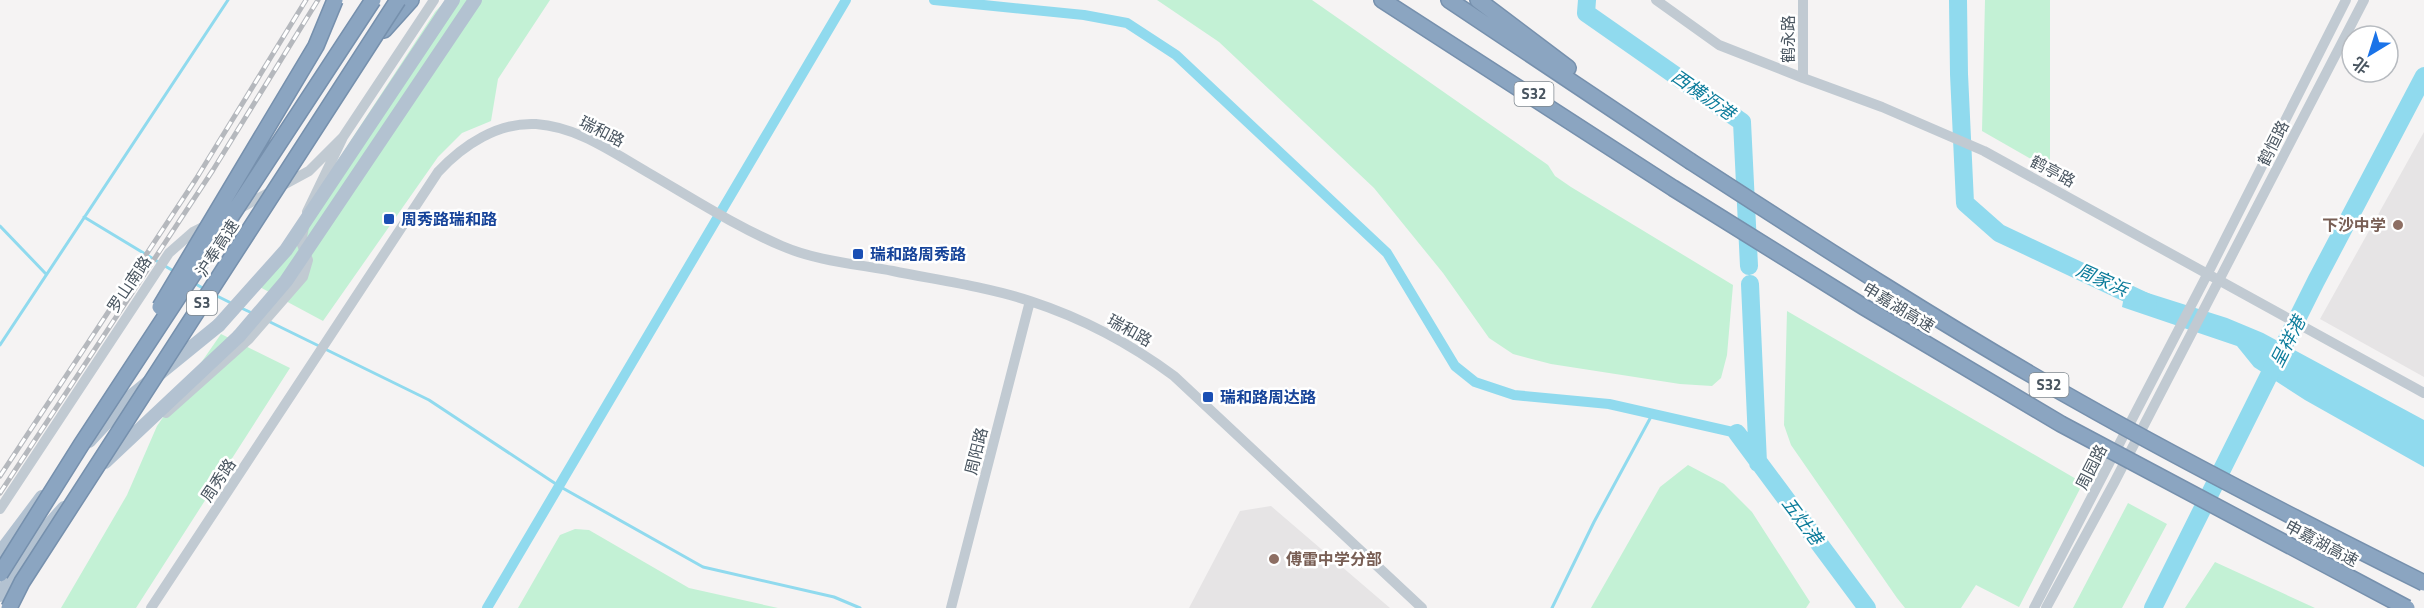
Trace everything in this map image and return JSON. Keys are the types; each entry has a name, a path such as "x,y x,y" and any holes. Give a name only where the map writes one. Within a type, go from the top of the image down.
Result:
{"highway":[{"path":"81,445 204,231 316,46 335,0"},
{"name":"沪奉高速","path":"0,574 81,445 373,0"},
{"name":"沪奉高速","path":"9,608 22,582 398,0"},
{"path":"368,48 411,0"},
{"path":"1382,0 1673,188"},
{"name":"申嘉湖高速","path":"1394,0 1673,188 1864,307 2061,424 2407,608"},
{"name":"申嘉湖高速","path":"1449,0 1877,283 2079,402 2311,526 2424,583"},
{"path":"1478,0 1690,161"}],"main road":[{"path":"0,554 24,519 128,399 219,325 286,250 453,0"},
{"path":"0,595 42,533 114,452 239,336 286,281 475,0"}],"street":[{"name":"罗山南路","path":"9,608 93,483 113,458 195,389 249,339 303,277 308,260 301,242 308,207 343,137 434,0"},
{"name":"鹤亭路","path":"1656,0 1719,45 1882,107 1984,151 2424,393"},
{"name":"鹤永路","path":"1803,0 1803,78"},
{"name":"鹤恒路","path":"2198,293 2346,0"},
{"name":"鹤恒路","path":"2209,298 2364,0"},
{"name":"瑞和路","path":"333,334 401,226 438,172 450,159 483,136 511,124 562,127 592,140 742,228 804,255 878,268 1030,301 1098,330 1143,353 1174,376 1422,608"},
{"name":"罗山南路","path":"0,509 170,253 193,232 260,199 309,171 343,137"},
{"name":"周园路","path":"2034,608 2198,293"},
{"name":"周园路","path":"2046,608 2209,298"},
{"name":"周阳路","path":"951,608 1030,301"},
{"name":"周秀路","path":"151,608 333,334"}],"shaded area":[{"name":"下沙中学","path":"2424,132 2424,377 2320,319"},
{"name":"傅雷中学分部","path":"1271,506 1390,608 1189,608 1240,511"}],"green space":[{"path":"446,0 550,0 498,79 491,121 462,133 438,157 323,321 256,285 435,12"},
{"path":"1157,0 1312,0 1548,165 1555,176 1571,187 1733,285 1727,355 1721,378 1712,386 1680,384 1551,364 1513,354 1489,338 1443,273 1374,188 1219,42"},
{"path":"1985,0 2050,0 2050,170 1982,131"},
{"path":"1787,311 2083,483 2019,607 1976,585 1961,608 1905,608 1897,598 1791,445 1784,425"},
{"path":"221,334 290,368 136,608 61,608 127,495 157,426"},
{"path":"1688,465 1724,484 1752,512 1810,602 1806,608 1591,608 1660,487"},
{"path":"2128,503 2167,524 2122,608 2073,608"},
{"path":"575,529 589,530 689,588 778,608 518,608 560,535"},
{"path":"2215,562 2315,608 2185,608"}],"water":[{"path":"2126,286 2227,318 2263,333 2424,420 2424,467 2305,400 2254,367 2237,346 2122,307"}],"waterway":[{"path":"0,345 228,0"},
{"path":"487,608 846,0"},
{"path":"934,0 1084,15 1127,23 1176,55 1387,253 1455,366 1475,382 1514,395 1609,404 1737,433"},
{"name":"西横沥港","path":"1587,0 1586,13 1742,122 1749,266"},
{"name":"周家浜","path":"1958,0 1965,203 1999,233 2148,303"},
{"name":"呈祥港","path":"2153,608 2316,281 2424,76"},
{"path":"84,217 175,272"},
{"path":"0,226 46,274"},
{"path":"194,283 206,290"},
{"name":"西横沥港","path":"1750,284 1758,463"},
{"path":"215,295 233,304"},
{"path":"239,307 252,313"},
{"path":"268,321 319,346"},
{"path":"325,349 429,400 559,486 703,567 834,597 860,608"},
{"path":"1552,608 1594,522 1653,413"},
{"name":"五灶港","path":"1737,433 1867,608"}],"railway":[{"path":"0,476 196,179 306,0"},
{"path":"0,493 213,170 318,0"}],"place":[{"name":"周秀路瑞和路","path":"389,219"},
{"name":"下沙中学","path":"2398,225"},
{"name":"瑞和路周秀路","path":"858,254"},
{"name":"瑞和路周达路","path":"1208,397"},
{"name":"傅雷中学分部","path":"1274,559"}]}
